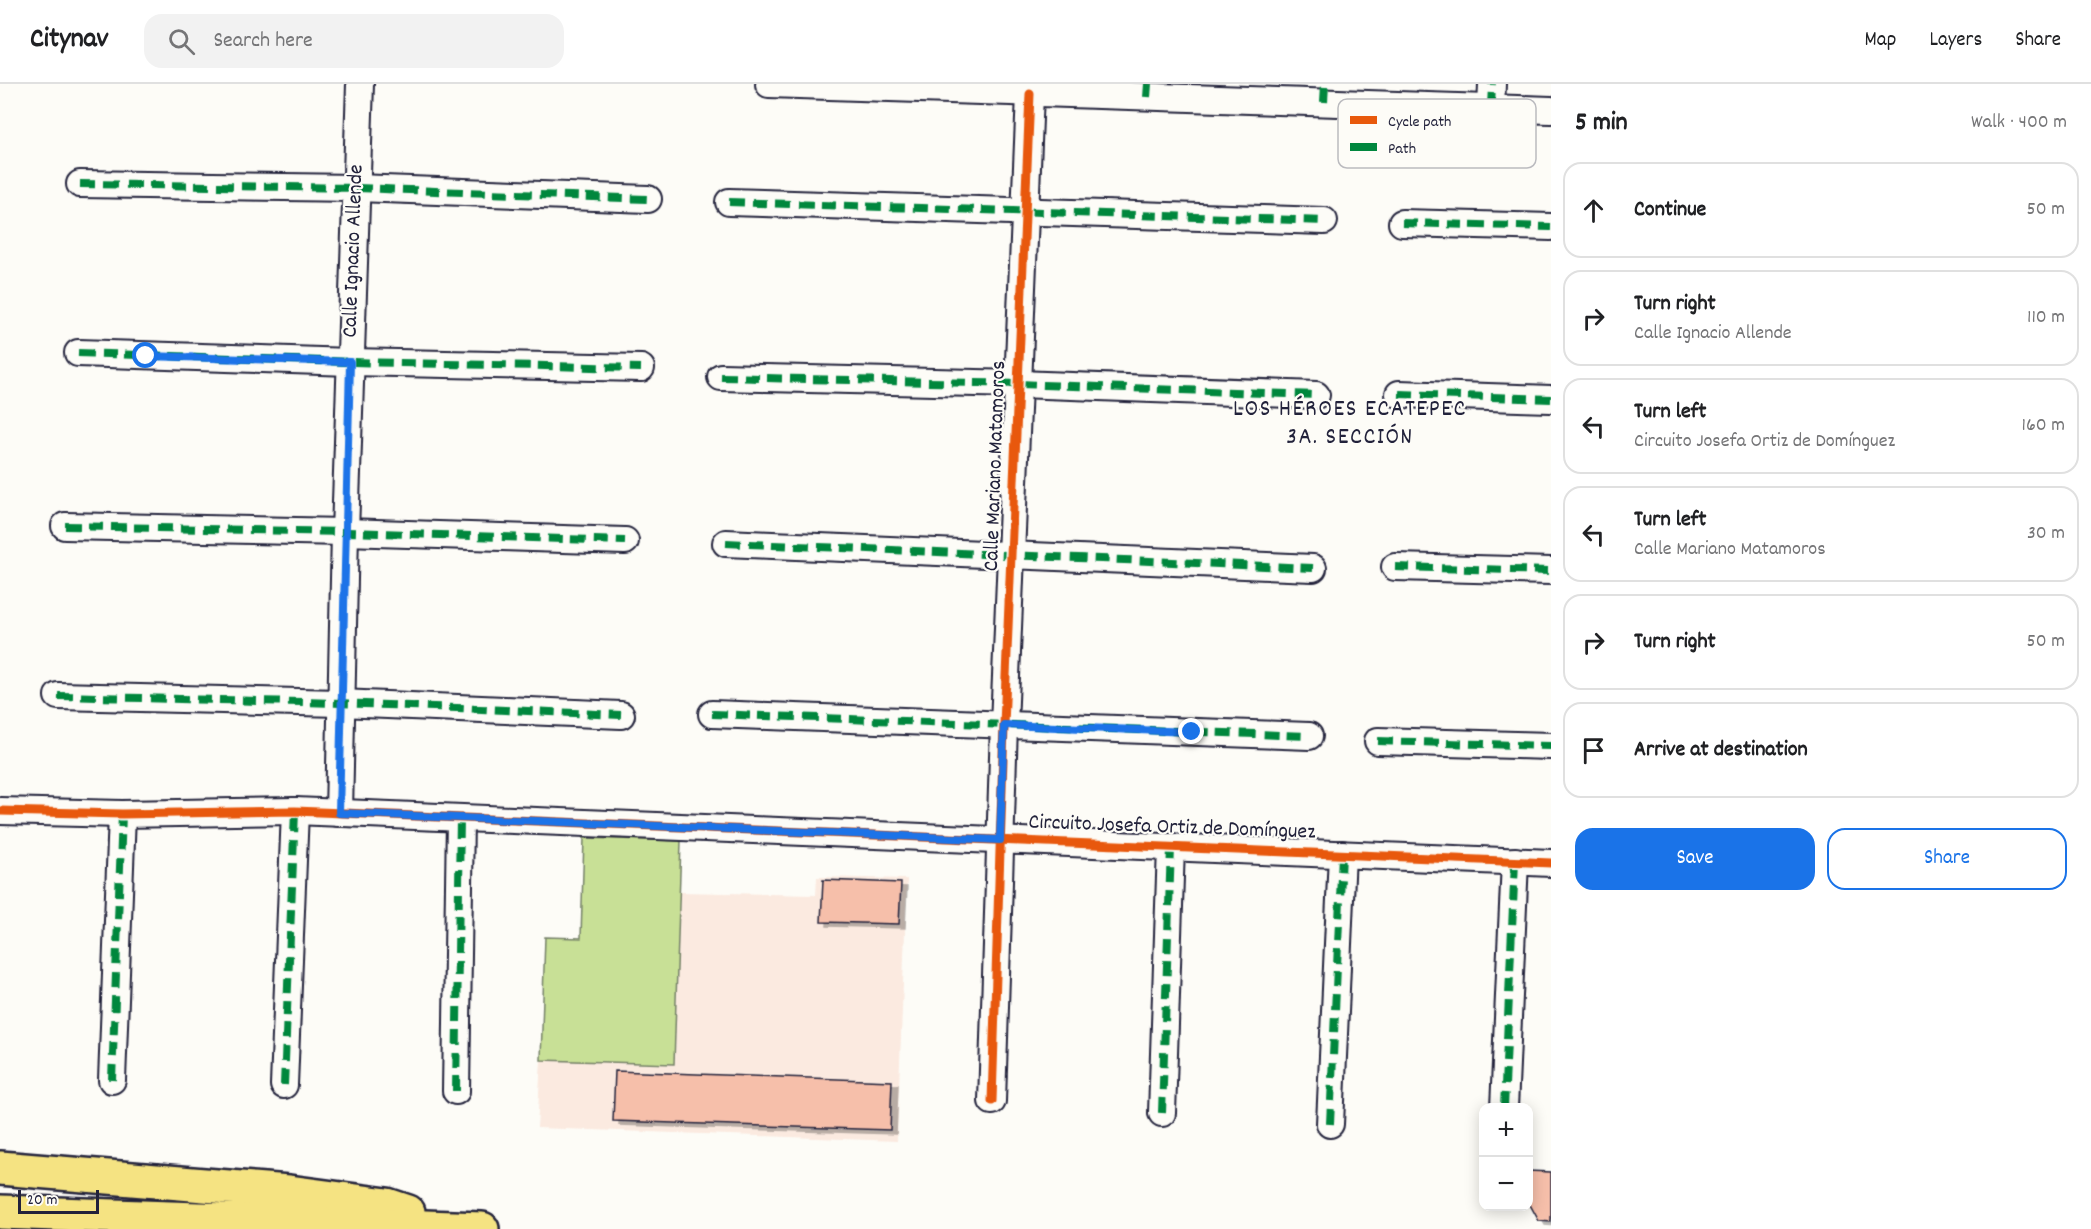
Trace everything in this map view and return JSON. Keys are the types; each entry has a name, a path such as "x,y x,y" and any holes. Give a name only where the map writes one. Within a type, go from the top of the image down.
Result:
{"highway":[{"path":"0,1168 289,1192 366,1202 387,1205 469,1229"},
{"path":"0,1212 469,1229"}],"street":[{"name":"Calle Ignacio Allende","path":"339,813 340,703 360,84"},
{"path":"769,84 1030,94 1148,90 1492,96"},
{"name":"Calle Mariano Matamoros","path":"992,1101 1004,725 1030,94"},
{"path":"1536,106 1551,110"},
{"path":"80,184 357,188 648,199"},
{"path":"729,202 1324,221"},
{"path":"1402,223 1551,227"},
{"path":"78,353 641,368"},
{"path":"721,377 1018,384 1316,395"},
{"path":"1399,394 1551,399"},
{"path":"65,526 625,541"},
{"path":"726,543 1312,568"},
{"path":"1395,567 1551,572"},
{"path":"58,696 340,703 621,715"},
{"path":"712,714 1309,736"},
{"path":"1378,741 1551,746"},
{"name":"Circuito Josefa Ortiz de Domínguez","path":"0,811 122,814 295,811 1551,863"},
{"path":"284,1085 295,811"},
{"path":"112,1080 122,814"},
{"path":"456,1090 460,818"},
{"path":"1162,1113 1171,847"},
{"path":"1330,1124 1342,854"},
{"path":"1504,1103 1515,861"}],"shaded area":[{"path":"817,877 907,879 897,1141 537,1128 541,1060 674,1064 679,892 816,895"}],"green space":[{"path":"584,838 681,841 674,1064 541,1060 545,937 581,938"}],"building":[{"path":"823,880 901,883 899,924 821,922"},
{"path":"615,1071 892,1081 890,1130 613,1121"},
{"path":"1533,1171 1551,1172 1551,1222 1539,1221 1533,1210"}],"marked path":[{"path":"1147,97 1148,84"},
{"path":"1324,102 1325,84"},
{"path":"1491,99 1492,84"},
{"path":"80,184 357,188 648,199"},
{"path":"729,202 1324,221"},
{"path":"1402,223 1551,227"},
{"path":"78,353 641,368"},
{"path":"721,377 1018,384 1316,395"},
{"path":"1399,394 1551,399"},
{"path":"65,526 625,541"},
{"path":"726,543 1313,568"},
{"path":"1395,567 1551,571"},
{"path":"58,696 340,703 621,715"},
{"path":"712,714 1309,736"},
{"path":"1378,741 1551,746"},
{"path":"284,1085 295,811"},
{"path":"112,1080 122,814"},
{"path":"456,1091 460,818"},
{"path":"1162,1113 1171,847"},
{"path":"1330,1124 1342,854"},
{"path":"1504,1103 1515,861"}],"cycle path":[{"path":"992,1101 1004,725 1030,94"},
{"path":"0,811 122,814 295,811 1551,863"}],"district":[{"name":"LOS HÉROES ECATEPEC 3A. SECCIÓN","path":"1350,424"}],"route":[{"path":"146,356 350,362 339,813 1000,840 1004,725 1192,732"}]}
